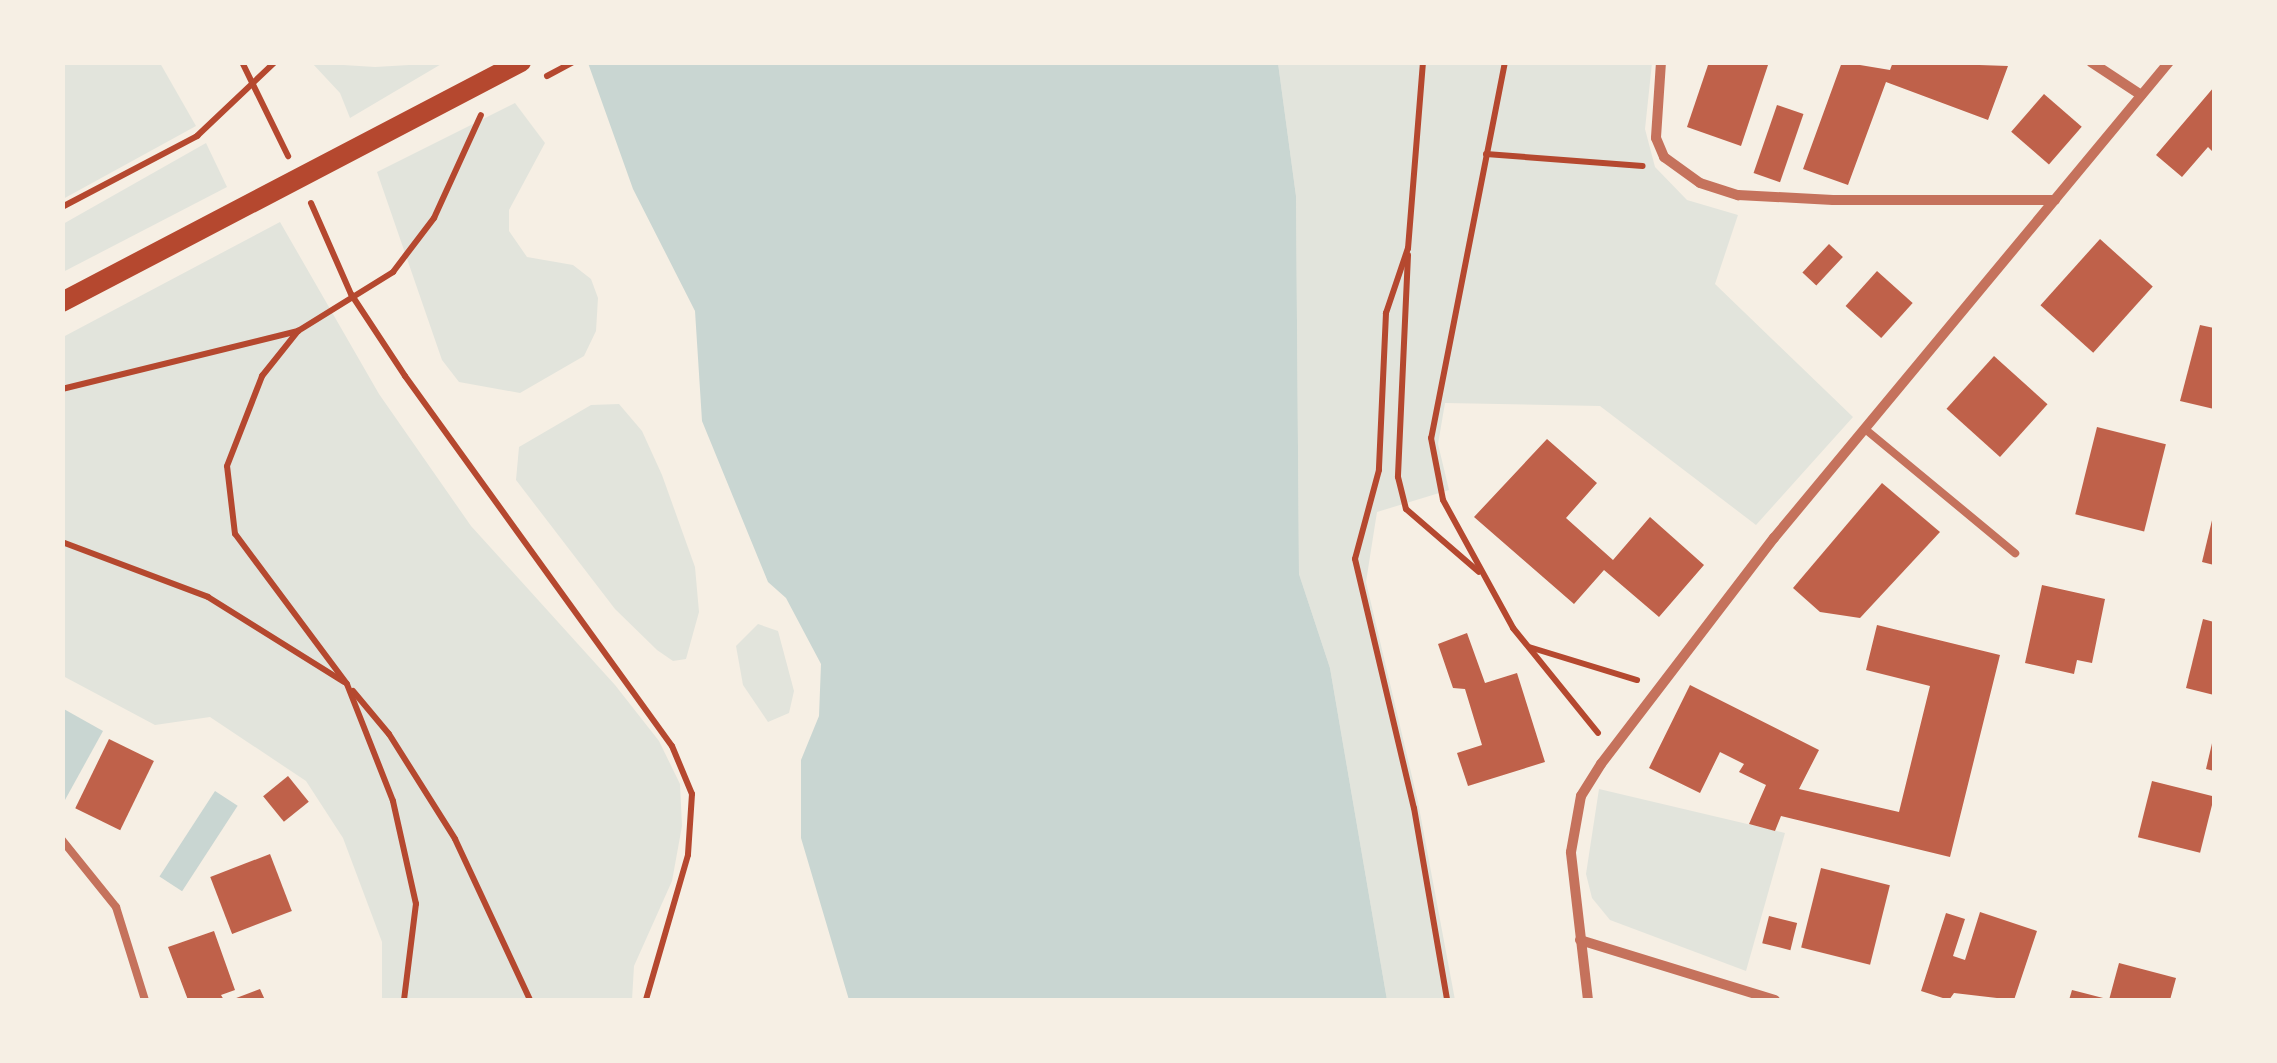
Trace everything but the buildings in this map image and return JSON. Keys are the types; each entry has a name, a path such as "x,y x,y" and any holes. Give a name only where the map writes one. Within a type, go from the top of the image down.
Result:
{"main road":[{"path":"62,302 521,62"}],"street":[{"path":"1661,62 1656,138 1679,172 1738,194 2056,200"},
{"path":"2092,62 2141,95"},
{"path":"1588,1000 1580,940 1574,826 1581,796 1657,686 2169,62"},
{"path":"1580,940 1775,1000"}],"lane":[{"path":"1865,428 2015,553"},
{"path":"62,840 116,908 145,1000"}],"path":[{"path":"242,62 292,164"},
{"path":"62,207 197,136 275,62"},
{"path":"1423,62 1408,248 1398,477 1406,510 1484,576"},
{"path":"1505,62 1431,438 1444,500 1484,576 1528,647 1611,750"},
{"path":"484,108 434,218 393,272 351,294 298,331 262,376 227,466 235,534 251,562 389,734 454,839 530,1000"},
{"path":"1486,154 1679,172"},
{"path":"308,198 351,294 672,746 692,794 688,855 646,1000"},
{"path":"1408,248 1386,313 1379,470 1355,559 1414,808 1446,1000"},
{"path":"62,389 298,331"},
{"path":"62,542 208,597 347,684 408,848 416,904 404,1000"},
{"path":"1528,647 1657,686"}],"shaded area":[{"path":"63,62 160,63 196,126 63,199"},
{"path":"312,63 375,67 443,63 350,118 340,93"},
{"path":"588,63 1278,63 1296,196 1299,574 1330,668 1387,1000 849,1000 801,838 801,760 819,716 821,664 786,598 768,582 702,421 695,311 633,189"},
{"path":"1278,63 1652,63 1645,129 1655,167 1687,200 1738,215 1715,284 1853,417 1756,525 1600,406 1445,403 1438,444 1449,490 1377,512 1366,582 1418,802 1455,1000 1387,1000 1330,668 1299,574 1296,196"},
{"path":"515,103 545,143 509,210 509,231 527,257 573,265 591,279 598,298 596,331 584,356 520,393 459,382 442,360 377,172"},
{"path":"206,143 227,187 63,272 63,224"},
{"path":"280,222 379,394 471,526 615,685 659,741 680,784 682,826 672,881 634,966 632,1000 382,1000 382,942 343,838 306,781 210,717 155,725 63,676 63,337"},
{"path":"619,404 642,431 695,567 699,612 686,659 673,661 657,650 615,609 516,480 519,447 591,405"},
{"path":"758,624 778,631 794,691 789,713 768,722 743,685 736,646"},
{"path":"62,708 103,731 65,800 62,798"},
{"path":"1599,789 1785,833 1746,971 1610,920 1592,898 1586,874"},
{"path":"215,791 238,806 182,891 159,877"}]}
